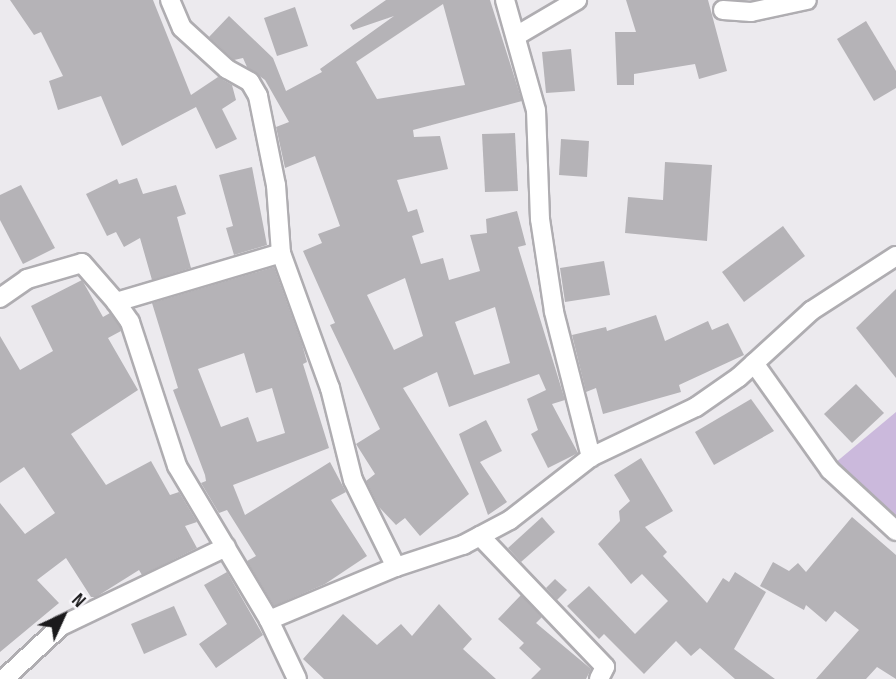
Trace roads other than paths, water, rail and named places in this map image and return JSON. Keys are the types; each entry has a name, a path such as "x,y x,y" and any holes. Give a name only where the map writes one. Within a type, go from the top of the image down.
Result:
{"street":[{"path":"170,0 182,28 227,69 250,82 258,96 276,185 281,253 330,388 353,480 396,567"},
{"path":"505,0 536,110 540,219 554,312 591,457"},
{"path":"516,36 578,0"},
{"path":"723,10 751,12 807,0"},
{"path":"116,302 281,253"},
{"path":"269,620 396,567 480,537 529,507 591,457 696,407 754,363 811,312 896,256"},
{"path":"0,298 27,279 82,262 116,302 130,322 177,466 269,620 297,679"},
{"path":"754,363 830,470 896,531"},
{"path":"480,537 605,667 600,679"},
{"path":"4,679 61,626 226,547"}]}
